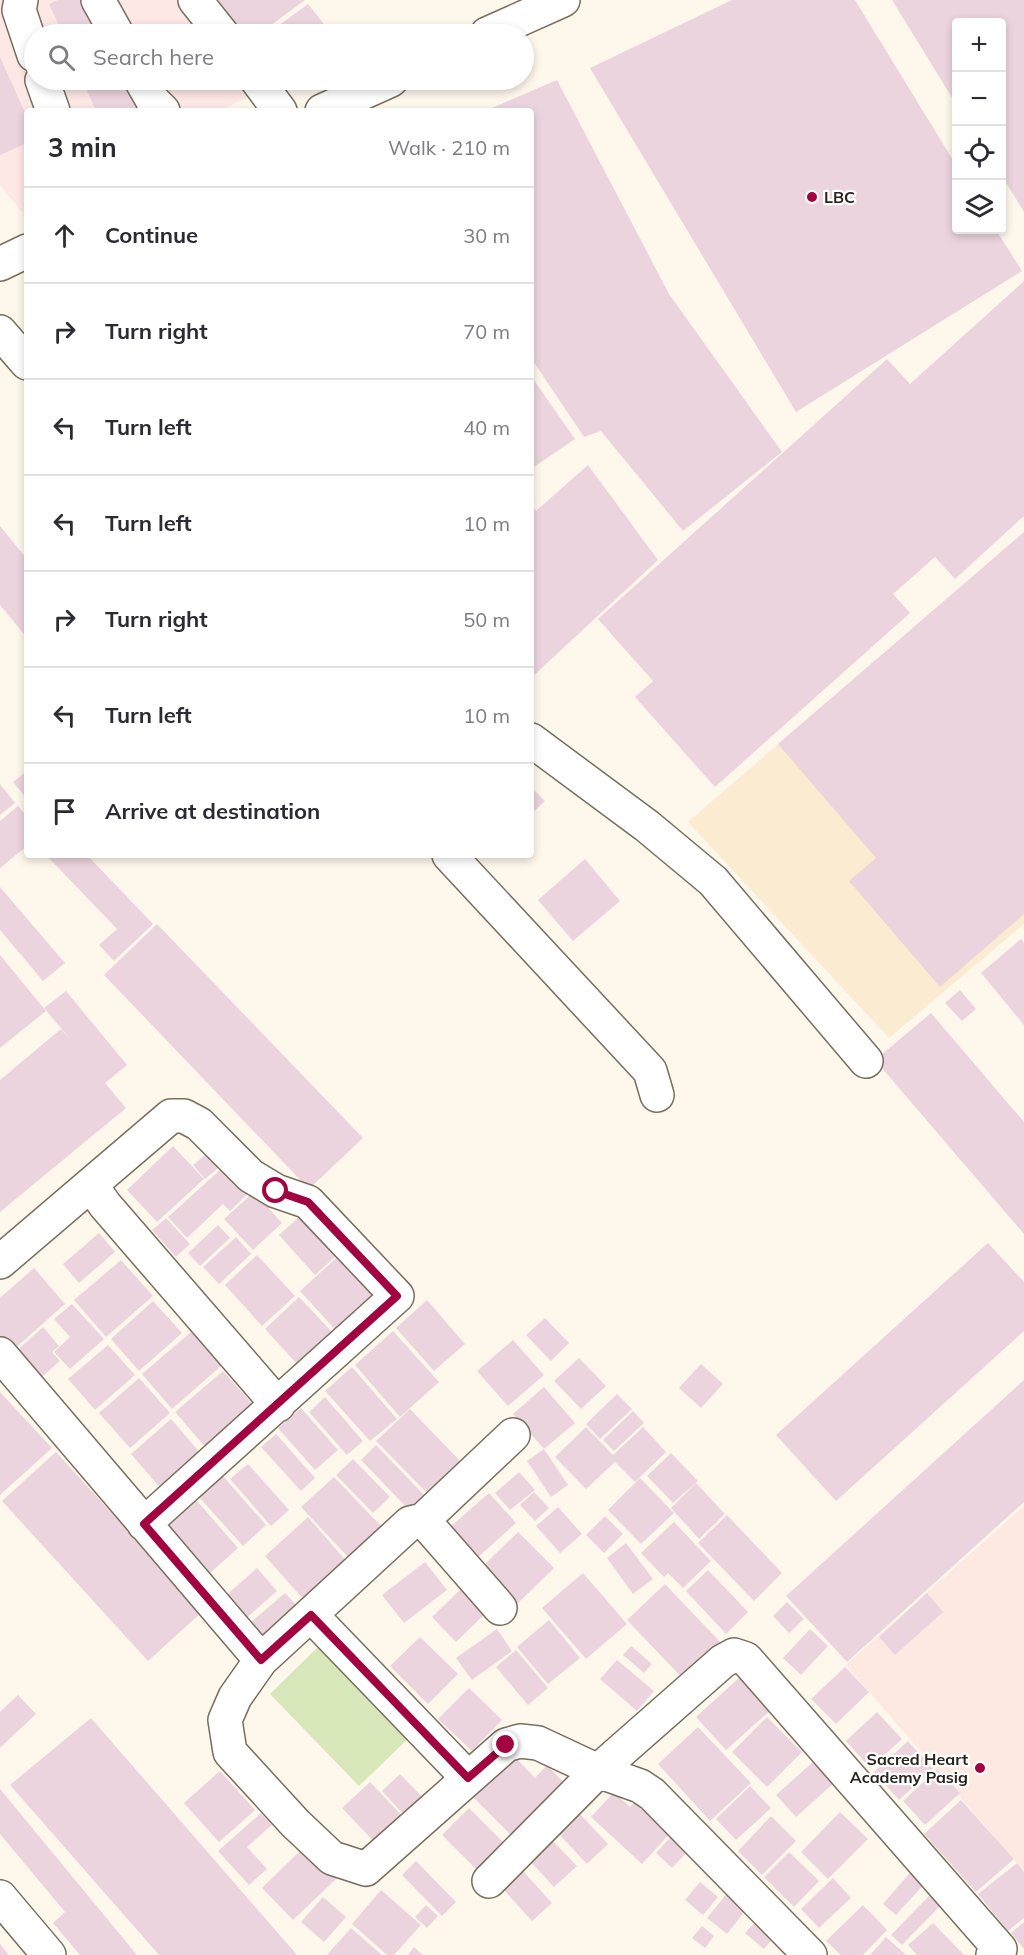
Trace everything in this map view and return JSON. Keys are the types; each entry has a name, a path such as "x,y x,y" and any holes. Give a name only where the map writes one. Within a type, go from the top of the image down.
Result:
{"street":[{"path":"21,0 19,10 24,25"},
{"path":"98,0 111,24"},
{"path":"195,0 214,24"},
{"path":"509,24 563,0"},
{"path":"46,90 52,108"},
{"path":"147,90 160,108"},
{"path":"264,90 278,108"},
{"path":"329,108 369,90"},
{"path":"0,264 24,252"},
{"path":"0,332 24,360"},
{"path":"534,742 647,826 713,881 866,1061"},
{"path":"452,858 650,1071 657,1095"},
{"path":"0,1262 171,1116 184,1116 199,1124 251,1176 276,1191 308,1202 397,1296 144,1524"},
{"path":"91,1185 105,1205 278,1405"},
{"path":"0,1354 261,1660"},
{"path":"513,1435 423,1520 410,1523 261,1660 235,1697 225,1720 230,1752 295,1823 332,1858 366,1869 506,1745 520,1741 538,1743 598,1771 640,1786 652,1794 810,1955"},
{"path":"423,1520 500,1608"},
{"path":"311,1615 468,1778"},
{"path":"489,1881 598,1771 723,1661 735,1655 746,1659 1000,1949 993,1955"},
{"path":"0,1897 50,1955"}],"shaded area":[{"path":"0,0 178,0 197,24 24,24 24,90 250,90 253,94 226,108 24,108 24,211 22,212 0,185"},
{"path":"1024,532 1024,924 889,1038 688,822"},
{"name":"Sacred Heart Academy Pasig","path":"1024,1506 1024,1871 846,1665"}],"green space":[{"path":"324,1641 414,1733 359,1786 270,1694"}],"building":[{"path":"58,0 92,0 103,24 58,24 49,4"},
{"path":"210,0 305,0 273,24 228,24"},
{"name":"LBC","path":"732,0 855,0 952,158 952,234 999,234 1022,271 796,412 590,68"},
{"path":"892,0 1024,0 1024,212 1006,183 1006,18 952,18 952,98"},
{"path":"308,4 324,24 281,24"},
{"path":"0,57 24,110 24,144 0,155"},
{"path":"557,80 669,294 782,452 683,531 601,431 584,437 534,362 534,108 492,108"},
{"path":"87,90 132,90 140,108 95,108"},
{"path":"1024,281 1024,516 955,579 935,557 893,594 910,613 715,787 635,697 653,681 598,619 887,359 910,384"},
{"path":"534,380 575,439 534,467"},
{"path":"588,465 658,560 534,675 534,508 536,511"},
{"path":"0,526 24,555 24,634 0,605"},
{"path":"1024,532 1024,914 940,987 849,881 876,858 778,744"},
{"path":"24,773 24,795 13,782"},
{"path":"0,784 15,803 0,815"},
{"path":"534,790 545,801 534,811"},
{"path":"18,806 24,813 24,848 0,868 0,821"},
{"path":"49,858 90,858 153,924 114,961 99,945 117,929"},
{"path":"585,859 620,901 573,941 538,900"},
{"path":"0,887 65,963 43,981 0,930"},
{"path":"157,924 363,1138 309,1189 104,975"},
{"path":"1021,939 1024,943 1024,1025 981,973"},
{"path":"0,955 46,1011 0,1048"},
{"path":"960,990 976,1009 962,1021 945,1003"},
{"path":"66,991 127,1065 105,1083 126,1108 0,1212 0,1080 61,1029 72,1041 44,1008"},
{"path":"931,1013 1024,1122 1024,1234 875,1060"},
{"path":"173,1146 204,1179 157,1222 127,1190"},
{"path":"212,1149 224,1163 205,1179 193,1165"},
{"path":"230,1161 254,1188 230,1211 223,1204 187,1238 168,1217"},
{"path":"254,1192 282,1223 253,1250 224,1219"},
{"path":"299,1217 336,1256 315,1275 279,1235"},
{"path":"166,1218 190,1244 176,1257 152,1230"},
{"path":"218,1225 230,1238 200,1266 188,1253"},
{"path":"99,1233 115,1252 79,1283 63,1264"},
{"path":"236,1237 251,1254 219,1284 203,1267"},
{"path":"988,1243 1024,1282 1024,1331 836,1501 776,1435"},
{"path":"345,1250 385,1294 340,1335 300,1291"},
{"path":"257,1255 295,1296 262,1326 225,1285"},
{"path":"121,1260 153,1296 106,1337 74,1300"},
{"path":"34,1268 65,1304 12,1351 0,1337 0,1298"},
{"path":"299,1297 333,1333 298,1365 265,1329"},
{"path":"427,1300 465,1344 434,1371 396,1328"},
{"path":"153,1301 182,1333 139,1371 111,1339"},
{"path":"72,1304 104,1339 70,1369 54,1352 70,1337 54,1319"},
{"path":"545,1318 569,1343 551,1361 526,1335"},
{"path":"43,1327 59,1346 52,1352 60,1361 37,1381 13,1354"},
{"path":"393,1331 439,1382 400,1417 355,1365"},
{"path":"191,1332 221,1366 172,1409 142,1374"},
{"path":"513,1340 544,1375 508,1406 477,1371"},
{"path":"108,1345 135,1375 95,1410 68,1379"},
{"path":"579,1358 606,1386 581,1409 554,1381"},
{"path":"701,1364 723,1384 701,1408 679,1388"},
{"path":"352,1367 397,1419 370,1441 325,1391"},
{"path":"223,1371 255,1407 207,1449 175,1412"},
{"path":"139,1378 170,1413 130,1448 99,1413"},
{"path":"1024,1380 1024,1502 847,1662 786,1596"},
{"path":"544,1387 575,1423 544,1449 513,1414"},
{"path":"0,1392 52,1448 0,1495"},
{"path":"617,1394 632,1409 600,1439 586,1424"},
{"path":"325,1397 363,1441 347,1455 309,1412"},
{"path":"301,1408 338,1450 315,1470 278,1428"},
{"path":"410,1409 462,1463 429,1495 376,1441"},
{"path":"633,1411 644,1423 614,1451 603,1440"},
{"path":"171,1419 202,1455 162,1490 131,1454"},
{"path":"586,1427 613,1455 643,1427 666,1452 635,1482 615,1462 586,1489 555,1457"},
{"path":"276,1434 315,1478 301,1491 261,1447"},
{"path":"376,1445 425,1496 410,1511 361,1460"},
{"path":"544,1449 568,1485 551,1497 527,1461"},
{"path":"56,1452 202,1612 148,1661 2,1501"},
{"path":"671,1453 698,1481 673,1503 647,1476"},
{"path":"353,1459 390,1497 373,1513 336,1475"},
{"path":"248,1464 289,1510 271,1526 230,1479"},
{"path":"519,1472 535,1490 510,1510 495,1493"},
{"path":"222,1475 266,1525 243,1546 198,1496"},
{"path":"334,1477 381,1526 348,1557 301,1507"},
{"path":"640,1478 674,1513 641,1544 608,1510"},
{"path":"696,1483 725,1514 699,1539 671,1508"},
{"path":"534,1492 549,1508 535,1521 520,1505"},
{"path":"489,1493 516,1523 476,1559 449,1528"},
{"path":"197,1501 238,1548 210,1573 169,1526"},
{"path":"558,1507 582,1534 560,1553 536,1526"},
{"path":"727,1515 782,1573 754,1601 698,1543"},
{"path":"605,1516 623,1534 604,1553 586,1535"},
{"path":"308,1517 348,1563 305,1601 265,1556"},
{"path":"674,1522 711,1561 683,1588 668,1573 664,1577 641,1553"},
{"path":"518,1532 554,1568 515,1606 480,1569"},
{"path":"626,1543 653,1579 633,1594 607,1558"},
{"path":"425,1562 447,1590 404,1623 382,1595"},
{"path":"257,1568 277,1591 242,1622 222,1599"},
{"path":"708,1570 748,1612 726,1634 686,1591"},
{"path":"583,1573 627,1624 586,1659 542,1608"},
{"path":"665,1584 724,1646 686,1682 627,1620"},
{"path":"464,1586 489,1610 456,1642 432,1617"},
{"path":"285,1593 300,1609 265,1640 250,1623"},
{"path":"927,1593 943,1612 895,1655 879,1637"},
{"path":"787,1602 804,1619 789,1633 773,1616"},
{"path":"549,1620 580,1658 548,1684 517,1647"},
{"path":"497,1629 512,1651 472,1680 456,1658"},
{"path":"810,1629 828,1646 801,1675 783,1658"},
{"path":"420,1637 458,1674 428,1704 390,1666"},
{"path":"631,1646 652,1664 644,1673 623,1655"},
{"path":"516,1650 548,1688 528,1705 496,1667"},
{"path":"617,1660 654,1691 637,1711 600,1679"},
{"path":"845,1667 869,1692 836,1724 811,1699"},
{"path":"740,1677 770,1711 726,1750 696,1717"},
{"path":"469,1688 502,1720 472,1751 438,1719"},
{"path":"18,1695 36,1714 0,1748 0,1712"},
{"path":"877,1712 902,1739 870,1768 846,1741"},
{"path":"767,1717 802,1752 767,1787 732,1752"},
{"path":"91,1718 297,1955 159,1955 10,1785"},
{"path":"698,1727 751,1783 710,1821 658,1764"},
{"path":"908,1741 933,1769 899,1800 874,1772"},
{"path":"514,1756 535,1778 547,1765 569,1788 516,1840 472,1796"},
{"path":"814,1761 834,1783 796,1817 776,1795"},
{"path":"937,1769 960,1793 925,1825 903,1801"},
{"path":"220,1771 255,1810 219,1842 184,1803"},
{"path":"400,1774 423,1798 405,1816 382,1791"},
{"path":"370,1782 406,1820 379,1847 342,1808"},
{"path":"750,1786 771,1808 736,1840 716,1819"},
{"path":"0,1789 137,1955 80,1955 53,1923 65,1912 0,1834"},
{"path":"614,1792 630,1807 640,1796 675,1828 642,1864 591,1817"},
{"path":"961,1800 1014,1859 976,1892 924,1834"},
{"path":"469,1808 509,1848 481,1874 442,1835"},
{"path":"840,1812 868,1839 828,1879 801,1852"},
{"path":"261,1813 272,1825 247,1847 267,1869 249,1885 218,1851"},
{"path":"579,1813 608,1844 587,1864 558,1833"},
{"path":"771,1816 796,1841 762,1875 738,1851"},
{"path":"677,1830 693,1846 672,1868 656,1853"},
{"path":"551,1839 577,1866 554,1887 529,1860"},
{"path":"306,1845 338,1877 293,1920 262,1888"},
{"path":"789,1852 819,1881 794,1907 764,1877"},
{"path":"416,1861 456,1902 442,1916 402,1875"},
{"path":"1017,1863 1024,1872 1024,1918 1008,1931 978,1894"},
{"path":"914,1868 927,1881 896,1915 883,1904"},
{"path":"523,1871 552,1903 532,1921 503,1889"},
{"path":"833,1878 851,1898 819,1928 801,1909"},
{"path":"700,1882 718,1897 703,1915 685,1900"},
{"path":"381,1890 421,1925 394,1955 387,1955 352,1924"},
{"path":"729,1891 749,1906 727,1934 707,1918"},
{"path":"930,1895 941,1905 902,1945 891,1935"},
{"path":"323,1897 346,1917 324,1942 301,1922"},
{"path":"426,1905 438,1916 427,1928 415,1917"},
{"path":"863,1905 887,1930 863,1955 841,1955 826,1941"},
{"path":"756,1921 774,1937 764,1949 745,1933"},
{"path":"1024,1922 1024,1949 1011,1933"},
{"path":"933,1923 964,1955 917,1955 908,1945"},
{"path":"702,1926 714,1936 705,1948 692,1938"},
{"path":"351,1928 382,1955 327,1955"},
{"path":"886,1937 906,1955 870,1955"},
{"path":"0,1944 9,1955 0,1955"},
{"path":"414,1947 423,1955 408,1955"}],"place":[{"name":"LBC","path":"812,197"},
{"name":"Sacred Heart Academy Pasig","path":"980,1768"}],"route":[{"path":"276,1191 308,1202 397,1296 144,1524 261,1660 311,1615 468,1778 506,1745"}]}
